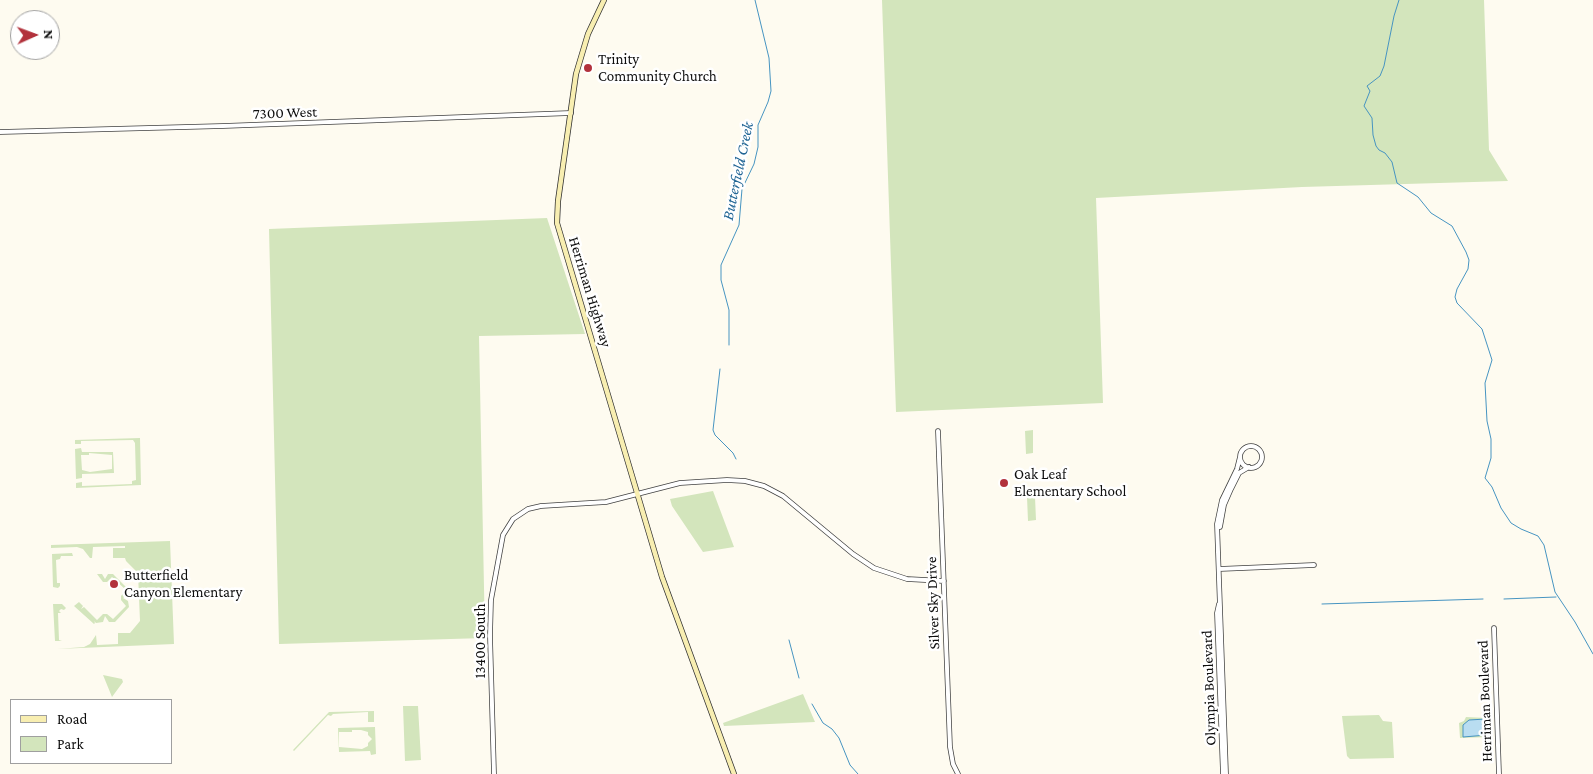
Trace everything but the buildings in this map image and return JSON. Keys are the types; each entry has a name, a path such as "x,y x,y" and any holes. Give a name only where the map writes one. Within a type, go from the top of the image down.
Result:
{"main road":[{"name":"Herriman Highway","path":"604,0 582,50 576,74 558,200 557,223 666,589 734,774"}],"street":[{"name":"7300 West","path":"0,132 571,113"},
{"name":"Silver Sky Drive","path":"938,431 950,748 953,764 958,774"},
{"path":"1253,446 1259,450 1261,461 1256,466 1249,468 1243,464 1240,457 1246,447 1253,446"},
{"name":"Olympia Boulevard","path":"1225,774 1218,613 1220,602 1217,524 1220,506 1237,469 1240,457"},
{"name":"Olympia Boulevard","path":"1218,542 1222,514 1228,494 1239,473 1249,468"},
{"path":"638,494 680,482 733,480 755,483 783,496 853,554 874,568 907,580 944,581"},
{"name":"13400 South","path":"494,774 490,606 501,539 508,525 518,515 538,506 600,503 638,494"},
{"path":"1219,569 1314,565"},
{"name":"Herriman Boulevard","path":"1494,628 1499,774"}],"green space":[{"path":"882,0 1484,0 1489,150 1508,181 1302,187 1096,198 1103,403 896,412"},
{"path":"547,218 585,334 479,336 485,638 279,644 269,229"},
{"path":"1033,430 1033,453 1026,454 1025,431"},
{"path":"140,438 141,485 76,488 76,483 82,482 82,486 132,484 132,481 136,480 135,443 133,440 81,441 81,444 75,444 75,440"},
{"path":"81,448 82,452 113,452 114,473 82,474 82,478 76,479 75,449","holes":["89,453 112,455 112,469 90,472 82,470 81,455 89,455"]},
{"path":"713,491 734,547 703,552 672,506 670,499"},
{"path":"1027,497 1035,497 1036,520 1028,521"},
{"path":"170,541 174,644 57,649 84,647 90,644 96,635 97,645 118,644 118,633 130,633 140,621 138,573 125,558 113,558 113,548 125,548 125,546 93,547 92,558 90,558 83,549 77,547 51,548 51,545"},
{"path":"72,553 73,556 61,556 60,559 56,560 57,583 60,583 60,586 58,588 53,587 52,554"},
{"path":"97,574 102,574 105,579 108,574 113,574 128,589 128,594 123,598 128,601 129,607 115,622 109,622 105,616 103,622 96,623 94,621 94,624 74,606 79,602 83,606 81,609 84,607 97,620 103,614 107,614 113,619 126,606 121,600 121,596 126,590 112,577 107,582 103,582"},
{"path":"53,604 62,604 66,608 64,610 61,609 59,611 61,613 58,613 59,640 62,641 55,641"},
{"path":"103,675 122,679 123,682 112,697"},
{"path":"803,694 815,722 724,726 723,723"},
{"path":"403,706 418,706 421,760 405,761"},
{"path":"374,711 374,722 368,722 368,712 328,715 293,750 329,712"},
{"path":"1379,715 1383,721 1392,722 1394,758 1350,759 1347,756 1342,716"},
{"path":"1466,717 1487,718 1489,737 1460,738 1459,723 1464,721"},
{"path":"375,727 376,754 371,755 370,751 339,752 338,728","holes":["361,730 368,732 372,739 368,746 362,749 339,747 339,732"]}],"water":[{"path":"1486,719 1487,735 1463,737 1463,725 1469,720"}],"waterway":[{"name":"Butterfield Creek","path":"729,345 729,310 721,280 721,265 739,225 742,189 754,164 758,147 758,125 771,91 769,58 755,0"},
{"path":"1399,0 1384,66 1380,76 1367,86 1370,91 1364,106 1372,118 1376,146 1392,162 1397,183 1418,197 1431,213 1452,226 1466,252 1469,260 1468,269 1457,289 1455,297 1457,303 1482,329 1492,360 1485,383 1487,421 1491,439 1491,458 1485,478 1492,487 1501,508 1511,523 1538,536 1544,545 1555,592 1593,654"},
{"name":"Butterfield Creek","path":"720,369 713,430 715,435 733,453 736,459"},
{"path":"1504,599 1556,597"},
{"path":"1322,604 1483,599"},
{"name":"Butterfield Creek","path":"789,640 799,678"},
{"name":"Butterfield Creek","path":"812,704 823,723 832,729 839,738 850,765 858,774"}],"place":[{"name":"Trinity Community Church","path":"588,68"},
{"name":"Oak Leaf Elementary School","path":"1004,483"},
{"name":"Butterfield Canyon Elementary","path":"114,584"}]}
